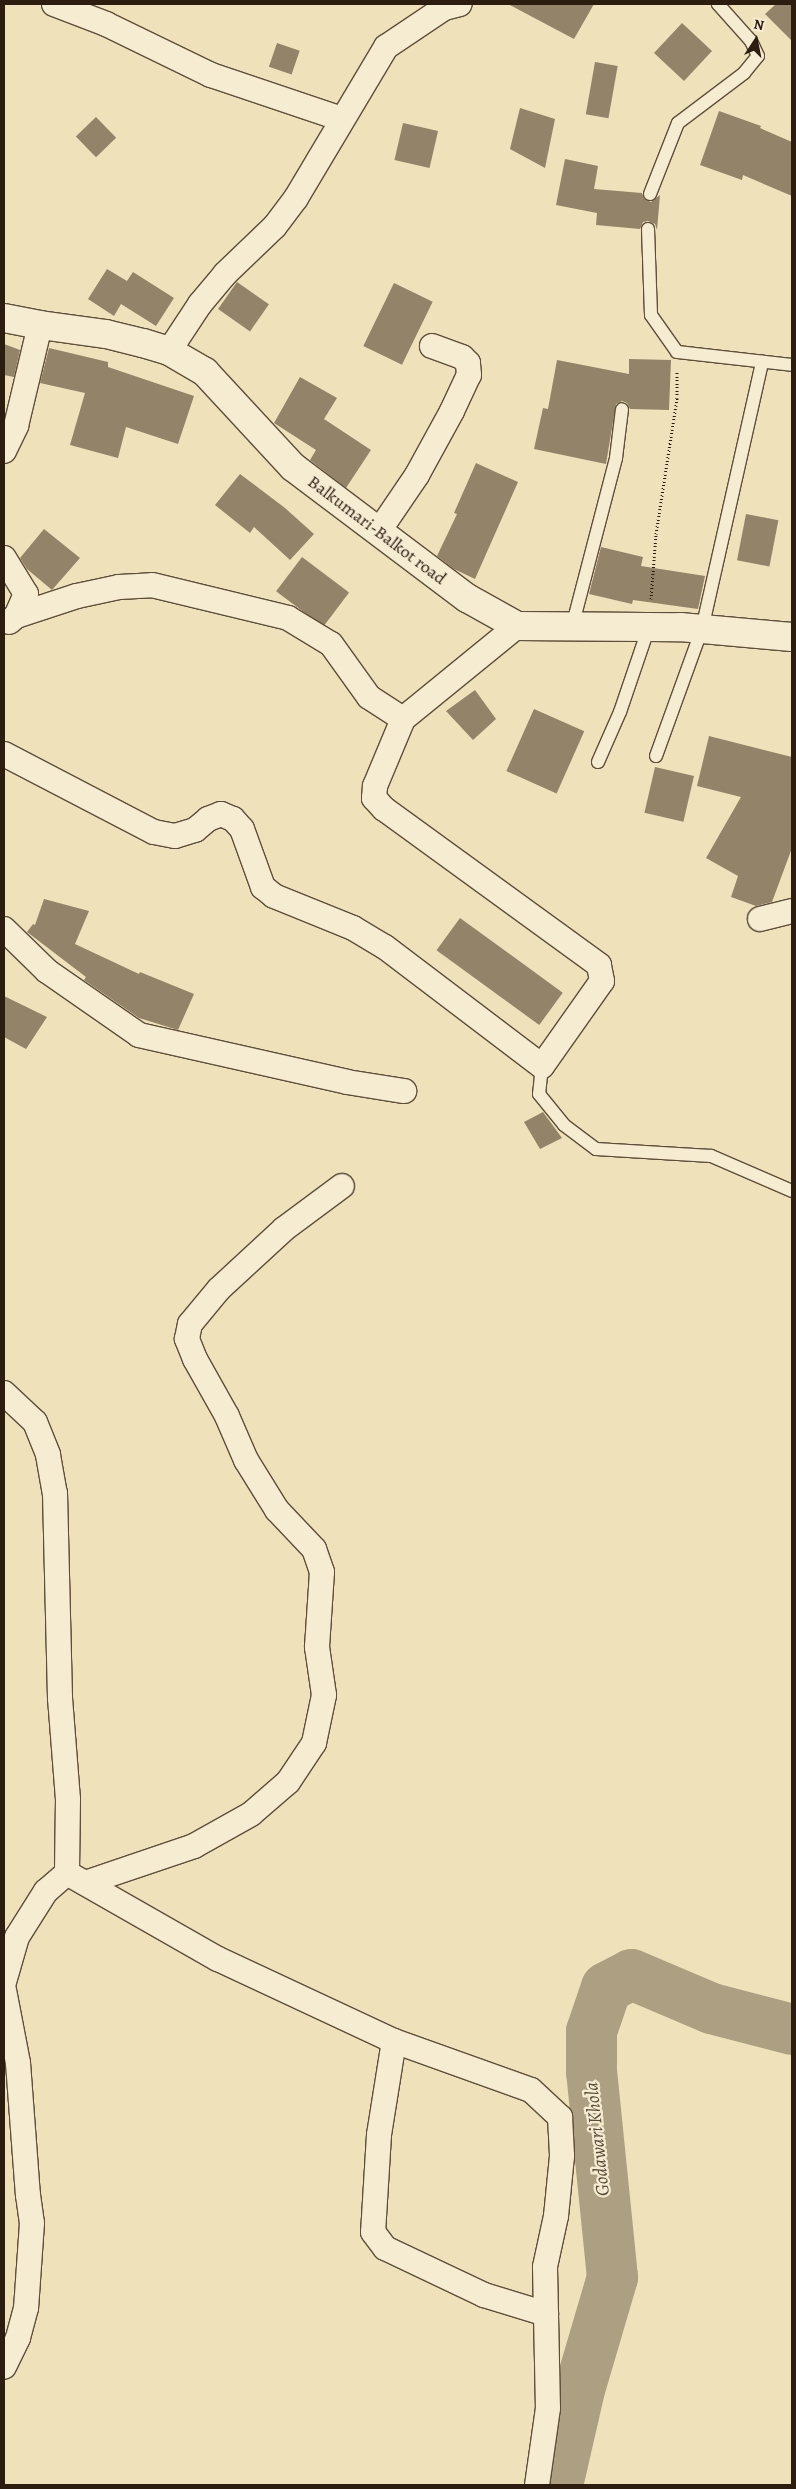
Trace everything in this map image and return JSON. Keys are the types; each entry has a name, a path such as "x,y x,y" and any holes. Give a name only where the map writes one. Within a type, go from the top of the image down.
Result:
{"street":[{"path":"54,4 106,24 211,74 342,119"},
{"path":"169,351 200,304 225,274 275,226 296,198 386,46 444,8 460,4"},
{"name":"Balkumari-Balkot road","path":"4,318 106,334 169,351 205,372 293,467 466,598 517,626 702,629 792,637"},
{"path":"4,452 16,426 40,325"},
{"path":"378,531 417,475 452,411 468,375 468,363 462,357 432,346"},
{"path":"4,558 26,594 10,621"},
{"path":"10,621 77,596 120,587 152,585 288,618 331,644 368,697 403,719"},
{"path":"4,754 154,832 175,836 195,830 208,819 220,814 233,819 242,830 263,887 274,896 353,928 385,947 542,1066 602,981 599,965 384,809 374,798 374,786 403,719 517,626"},
{"path":"760,919 792,911"},
{"path":"4,929 47,971 139,1035 347,1082 404,1092"},
{"path":"4,1982 17,1937 46,1891 76,1878 194,1846 250,1814 288,1782 314,1743 324,1695 317,1647 322,1572 314,1549 277,1510 246,1460 227,1416 195,1359 188,1339 190,1324 219,1289 284,1229 342,1186"},
{"path":"4,1393 35,1422 48,1455 55,1493 60,1698 76,1878"},
{"path":"76,1878 218,1958 394,2041 531,2090 560,2117 562,2156 556,2216 545,2268 548,2408 537,2485"},
{"path":"4,1990 18,2063 28,2195 32,2223 26,2308 18,2338 4,2367"},
{"path":"394,2041 378,2135 373,2232 385,2248 484,2295 546,2314"}],"lane":[{"path":"650,194 678,123 744,73 758,56 751,41 718,4"},
{"path":"648,229 651,315 677,352 792,365"},
{"path":"656,756 702,629 762,362"},
{"path":"572,627 616,458 622,409"},
{"path":"598,762 620,712 648,627"},
{"path":"542,1066 540,1094 564,1125 596,1149 711,1156 792,1191"}],"path":[{"path":"648,627 656,534 677,398 677,352"}],"building":[{"path":"508,4 594,4 574,39"},
{"path":"776,4 792,4 792,41 765,14"},
{"path":"682,23 712,51 684,81 654,53"},
{"path":"277,43 300,51 292,74 269,67"},
{"path":"595,62 618,66 608,118 586,114"},
{"path":"520,108 555,119 545,168 510,149"},
{"path":"719,111 761,126 760,128 792,142 792,196 743,175 742,180 700,165"},
{"path":"96,117 116,138 96,157 76,136"},
{"path":"403,123 438,131 430,168 394,160"},
{"path":"565,159 598,166 594,189 642,193 644,199 651,202 660,195 657,230 655,224 648,221 643,222 640,229 596,225 597,213 556,205"},
{"path":"107,269 127,281 133,272 174,298 156,326 121,304 114,316 88,299"},
{"path":"237,282 269,304 250,331 218,309"},
{"path":"394,283 433,302 402,365 363,346"},
{"path":"4,344 20,350 14,377 4,375"},
{"path":"49,348 108,362 108,367 194,396 178,444 126,427 118,458 70,445 85,393 40,383"},
{"path":"629,359 671,360 669,410 630,409 627,403 622,401 616,404 606,464 534,449 543,408 548,409 557,360 629,374"},
{"path":"300,377 337,398 324,419 371,450 346,488 310,460 316,450 274,423"},
{"path":"476,463 518,482 475,579 454,569 437,556 457,514 454,513"},
{"path":"240,474 285,508 314,534 290,560 254,527 250,533 215,505"},
{"path":"746,514 778,520 769,566 737,560"},
{"path":"44,529 80,558 52,590 27,569 20,558"},
{"path":"601,547 643,557 641,566 705,576 698,609 633,600 632,604 589,594"},
{"path":"302,557 349,593 323,627 276,591"},
{"path":"475,690 496,719 473,740 446,711"},
{"path":"534,709 584,731 557,793 506,771"},
{"path":"709,736 792,757 792,848 772,902 756,906 731,897 738,876 706,858 741,797 697,786"},
{"path":"655,767 694,776 683,822 644,813"},
{"path":"44,899 89,911 75,944 139,974 140,972 194,994 178,1030 139,1018 84,980 86,977 27,932 33,924 35,925"},
{"path":"460,918 563,993 539,1025 436,950"},
{"path":"4,996 47,1017 26,1049 4,1037"},
{"path":"543,1112 562,1138 540,1149 524,1122"}],"waterway":[{"name":"Godawari Khola","path":"557,2485 579,2389 612,2277 591,2072 591,2031 606,1987 631,1974 711,2008 792,2029"}]}
